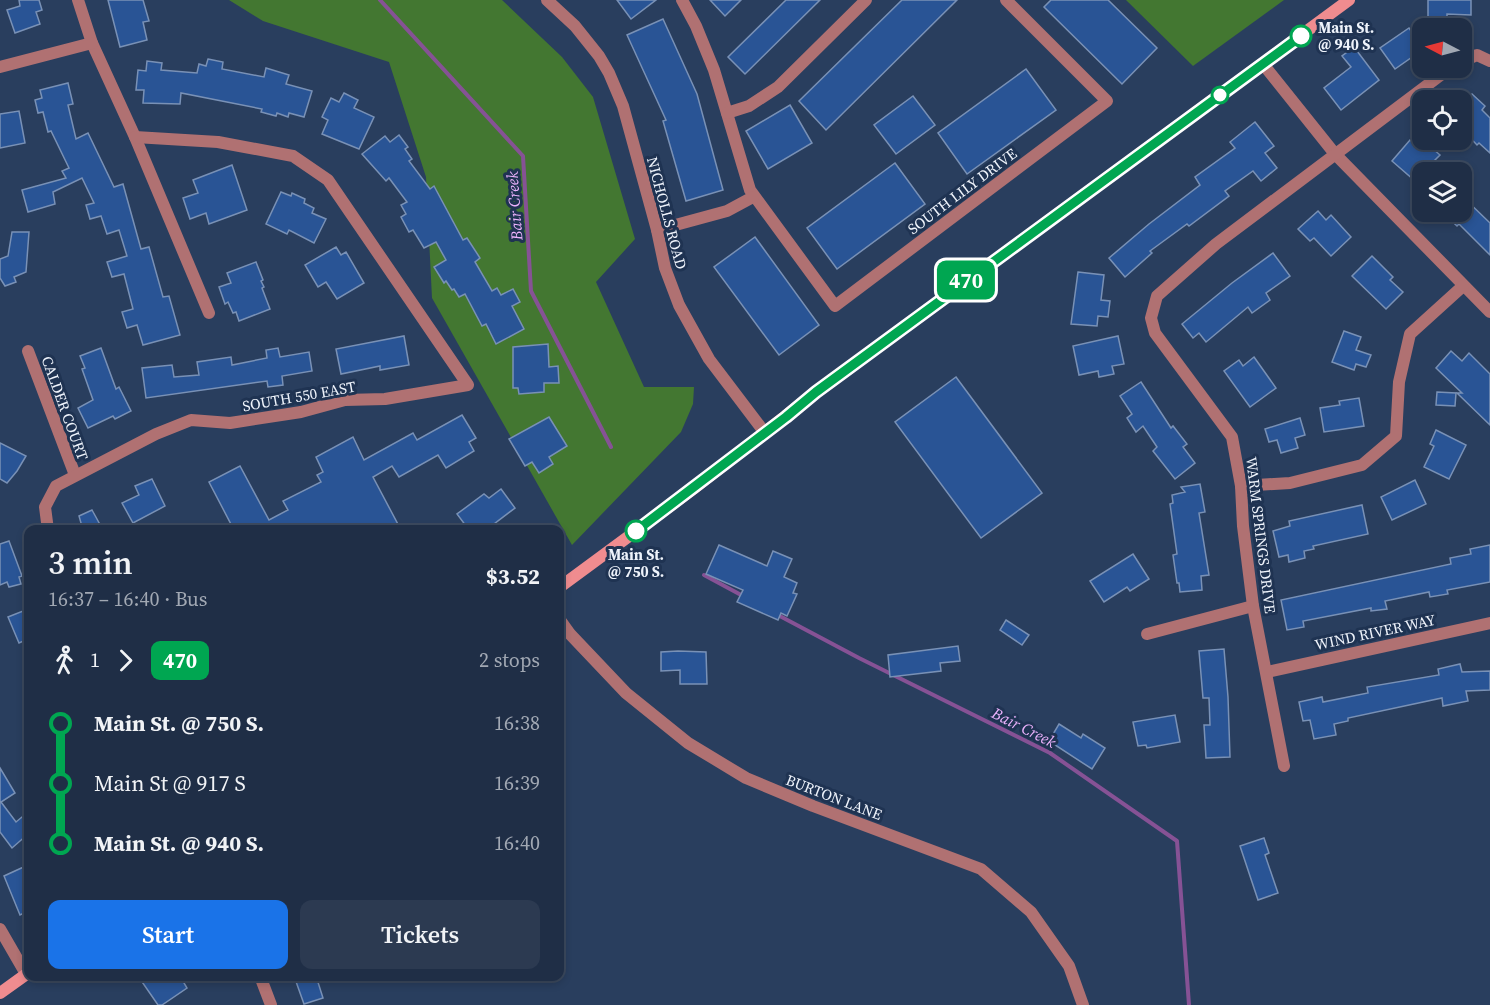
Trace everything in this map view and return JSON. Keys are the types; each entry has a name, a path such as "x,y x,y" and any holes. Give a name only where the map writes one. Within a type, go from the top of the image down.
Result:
{"main road":[{"path":"564,584 693,489 816,392 1349,0"},
{"path":"0,993 24,975"}],"street":[{"path":"78,0 92,43 135,137 208,313"},
{"name":"NICHOLLS ROAD","path":"547,0 588,41 616,88 657,230 665,268 687,323 714,366 765,433"},
{"path":"657,230 726,211 753,197 706,45 682,0"},
{"path":"727,113 749,106 778,87 866,0"},
{"name":"SOUTH LILY DRIVE","path":"753,197 835,306 1107,101 1006,0"},
{"path":"0,67 92,43"},
{"path":"1472,57 1477,55 1490,61"},
{"path":"1263,64 1335,154 1490,312"},
{"name":"WARM SPRINGS DRIVE","path":"1284,766 1253,606 1243,526 1241,486 1232,437 1155,333 1151,318 1157,296 1216,244 1437,78"},
{"name":"SOUTH 550 EAST","path":"47,525 45,507 56,486 156,434 191,420 230,423 301,412 345,400 385,399 468,385 328,180 292,156 218,142 135,137"},
{"path":"1241,486 1290,483 1362,465 1396,436 1399,382 1410,334 1463,285"},
{"name":"CALDER COURT","path":"28,351 75,475"},
{"path":"1147,634 1253,606"},
{"name":"WIND RIVER WAY","path":"1267,672 1490,623"},
{"name":"BURTON LANE","path":"564,626 626,693 688,743 746,778 813,806 981,869 1030,912 1069,966 1083,1005"},
{"path":"0,928 24,968"},
{"path":"262,981 271,1005"}],"green space":[{"path":"229,0 502,0 562,57 593,97 635,239 596,282 644,387 694,387 693,404 681,432 572,545 564,531 564,525 561,525 432,298 426,177 389,62 263,21"},
{"path":"1126,0 1284,0 1193,66"}],"building":[{"path":"19,0 39,0 42,10 36,12 40,24 15,33 7,10 20,6"},
{"path":"108,0 143,0 149,21 143,22 147,40 120,47"},
{"path":"617,0 656,0 631,19"},
{"path":"710,0 741,0 725,16"},
{"path":"786,0 820,0 745,74 728,57"},
{"path":"902,0 957,0 826,130 799,101"},
{"path":"1051,0 1108,0 1157,48 1122,84 1044,7"},
{"path":"1428,0 1471,0 1471,15 1447,14 1447,18 1428,18"},
{"path":"663,19 697,94 723,190 686,201 663,121 666,120 627,35"},
{"path":"1409,28 1412,32 1412,57 1395,69 1380,48"},
{"path":"1354,47 1379,80 1341,110 1324,88 1351,67 1342,56"},
{"path":"208,59 223,62 222,69 264,77 266,68 289,75 286,84 312,91 304,117 289,113 288,117 277,113 276,116 261,112 262,109 181,93 180,104 143,103 144,90 136,90 138,70 146,71 147,61 162,63 161,70 197,73 199,64 206,66"},
{"path":"1026,69 1056,110 967,174 938,133"},
{"path":"68,83 73,104 68,105 76,139 88,133 114,187 123,184 141,249 149,247 163,297 169,296 180,335 143,345 137,325 127,328 122,312 133,309 124,274 112,277 107,262 127,256 119,230 107,234 101,216 90,219 86,205 94,203 82,178 53,192 55,204 28,212 22,190 66,178 62,171 69,168 51,131 48,132 43,112 38,113 35,100 42,98 40,90"},
{"path":"344,93 358,100 354,108 374,117 359,149 322,134 328,120 322,117 331,98 339,102"},
{"path":"1472,94 1485,106 1482,110 1490,118 1490,153 1479,143 1477,145 1472,140"},
{"path":"913,96 935,125 896,154 874,125"},
{"path":"790,105 812,143 768,169 746,131"},
{"path":"19,111 25,143 0,148 0,114"},
{"path":"1255,122 1274,146 1265,153 1277,168 1261,181 1253,171 1225,191 1229,196 1150,251 1152,253 1125,277 1109,258 1200,185 1195,177 1235,148 1230,142"},
{"path":"399,135 408,147 405,149 412,159 409,161 430,189 434,186 463,240 467,238 480,258 475,262 492,291 497,288 501,295 513,289 520,302 512,306 524,329 496,344 486,324 482,326 465,294 459,297 446,281 444,283 434,267 446,260 436,242 424,248 413,230 409,232 401,217 406,214 401,205 407,202 389,178 386,181 362,154 385,136 390,142"},
{"path":"1410,140 1412,150 1434,150 1440,155 1433,162 1412,162 1412,178 1392,161"},
{"path":"895,163 925,204 837,269 807,228"},
{"path":"232,165 247,210 209,224 206,213 190,219 183,198 198,193 193,180"},
{"path":"281,192 291,196 292,193 305,199 304,203 314,208 312,213 326,219 314,243 289,230 287,234 266,224"},
{"path":"1472,206 1490,223 1490,255 1459,224 1457,226 1453,222 1472,222"},
{"path":"1318,211 1326,220 1331,215 1351,237 1331,256 1314,238 1310,241 1298,229"},
{"path":"12,232 29,232 26,272 14,277 16,282 5,286 0,278 0,259 8,256"},
{"path":"755,237 819,325 779,355 714,267"},
{"path":"336,247 341,255 346,252 364,283 337,299 326,282 318,287 305,265"},
{"path":"1273,253 1290,276 1266,293 1270,300 1252,313 1248,307 1206,342 1199,333 1193,338 1182,324"},
{"path":"1372,256 1393,277 1390,280 1403,292 1386,309 1352,276"},
{"path":"256,262 270,309 239,321 236,312 233,313 228,302 225,304 219,287 231,283 227,273"},
{"path":"1078,272 1104,275 1101,300 1110,301 1108,317 1098,316 1097,326 1071,324"},
{"path":"1344,331 1361,337 1356,350 1371,355 1366,367 1356,364 1354,370 1332,362"},
{"path":"404,336 409,365 380,370 380,366 341,374 336,349"},
{"path":"1118,336 1124,364 1112,366 1114,374 1099,377 1098,371 1079,375 1073,346"},
{"path":"548,344 549,367 558,366 559,383 544,383 544,392 519,394 518,388 513,388 513,347"},
{"path":"101,348 116,389 119,387 131,411 115,419 113,416 88,428 78,408 93,400 80,356"},
{"path":"278,348 280,357 309,352 312,371 282,376 283,385 268,387 267,381 146,398 142,368 172,365 174,377 199,375 197,362 231,357 232,365 267,358 266,350"},
{"path":"1451,351 1462,361 1469,353 1490,374 1490,425 1457,393 1462,393 1436,368"},
{"path":"1254,357 1276,388 1250,407 1224,371 1239,360 1243,366"},
{"path":"956,377 1042,493 981,538 895,422"},
{"path":"1141,382 1171,428 1173,426 1187,444 1183,447 1195,463 1175,479 1153,451 1157,447 1143,426 1136,432 1127,418 1132,414 1120,396"},
{"path":"1437,392 1456,393 1455,406 1436,405"},
{"path":"1359,398 1364,426 1324,432 1320,408 1340,405 1339,401"},
{"path":"462,415 476,438 469,442 474,451 446,468 438,455 399,477 392,466 373,477 398,525 231,525 209,482 240,466 269,520 288,510 283,501 321,482 317,475 323,472 316,457 353,437 364,460 413,433 417,440"},
{"path":"549,417 567,446 549,457 553,464 539,473 532,462 525,466 509,439"},
{"path":"1300,418 1305,435 1295,438 1298,448 1281,453 1277,440 1269,442 1265,429"},
{"path":"1436,430 1466,445 1449,479 1424,467 1434,446 1430,444"},
{"path":"0,443 26,456 7,483 0,479"},
{"path":"152,479 165,506 133,523 122,503 139,495 135,486"},
{"path":"1415,480 1426,504 1392,520 1381,497"},
{"path":"1200,484 1205,512 1199,513 1209,575 1201,576 1202,590 1180,592 1173,555 1177,554 1170,504 1173,503 1172,495 1185,492 1181,487"},
{"path":"501,489 515,508 493,525 465,525 457,514 484,494 489,498"},
{"path":"1362,505 1368,534 1313,546 1314,549 1304,551 1305,558 1289,562 1288,555 1279,557 1273,531 1290,526 1289,521"},
{"path":"92,510 100,525 82,525 79,516"},
{"path":"9,541 22,576 19,577 21,584 9,587 7,582 0,585 0,544"},
{"path":"719,545 767,566 773,551 792,559 784,577 797,583 793,593 797,594 787,616 781,613 778,620 737,602 743,590 706,574"},
{"path":"1490,545 1490,582 1447,590 1448,594 1430,597 1429,592 1385,601 1387,609 1371,611 1371,608 1303,621 1304,627 1287,630 1281,600 1451,564 1450,558 1471,554 1470,549"},
{"path":"1133,554 1149,579 1130,591 1127,587 1104,602 1090,581"},
{"path":"24,611 24,641 19,643 8,617"},
{"path":"1006,620 1029,635 1022,645 1000,630"},
{"path":"958,646 960,661 940,663 941,671 890,677 888,655"},
{"path":"1224,649 1230,757 1206,758 1204,725 1210,725 1209,698 1203,698 1199,651"},
{"path":"661,652 706,652 707,684 680,684 680,670 661,671"},
{"path":"1460,664 1462,672 1490,671 1490,690 1466,691 1468,701 1443,706 1442,698 1348,718 1348,721 1334,724 1336,735 1314,739 1310,720 1303,721 1299,702 1322,697 1323,702 1368,693 1367,687 1439,675 1438,669"},
{"path":"1175,715 1180,742 1147,748 1146,745 1138,746 1133,722"},
{"path":"1059,724 1081,738 1083,734 1105,748 1092,769 1049,741"},
{"path":"0,768 15,793 1,802 16,822 24,815 24,838 12,848 0,832"},
{"path":"1264,838 1269,853 1265,855 1278,893 1258,900 1240,846"},
{"path":"24,867 24,913 20,915 4,876"},
{"path":"141,981 183,981 187,988 162,1005 158,1005"},
{"path":"296,981 318,981 323,998 304,1004"}],"waterway":[{"name":"Bair Creek","path":"380,0 523,156 531,291 611,447"},
{"name":"Bair Creek","path":"704,575 743,596"},
{"name":"Bair Creek","path":"776,614 1050,753 1177,841 1189,1005"}],"bus line":[{"name":"470","path":"636,531 816,392 1301,36"}],"place":[{"name":"Main St. @ 940 S.","path":"1301,36"},
{"name":"Main St. @ 750 S.","path":"636,531"}]}
